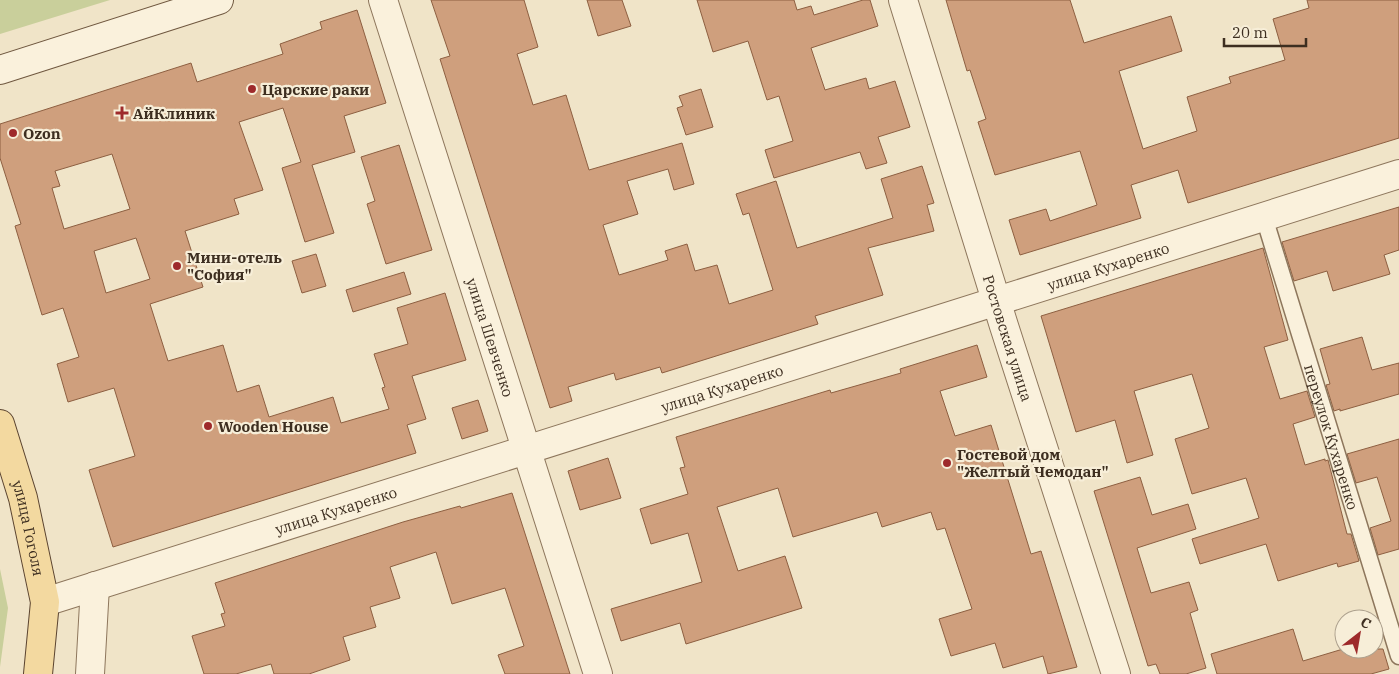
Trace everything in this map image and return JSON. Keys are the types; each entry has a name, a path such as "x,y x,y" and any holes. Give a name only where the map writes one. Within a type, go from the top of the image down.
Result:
{"main road":[{"name":"улица Гоголя","path":"0,424 23,498 45,602 38,674"}],"street":[{"path":"0,70 219,0"},
{"name":"улица Шевченко","path":"383,0 598,674"},
{"name":"Ростовская улица","path":"903,0 996,301 1116,674"},
{"name":"улица Кухаренко","path":"45,602 1399,174"},
{"path":"90,674 95,586"}],"lane":[{"name":"переулок Кухаренко","path":"1264,217 1399,656"}],"green space":[{"path":"0,0 110,0 0,34"},
{"path":"0,569 8,608 0,667"}],"building":[{"path":"431,0 524,0 538,47 517,54 533,105 566,95 589,170 682,143 694,184 674,190 668,169 627,181 638,214 603,225 619,275 668,260 665,251 687,244 695,271 717,265 729,304 773,290 749,213 743,215 736,194 776,181 797,248 893,218 881,179 922,166 934,203 927,205 934,231 868,248 883,295 815,316 818,324 662,373 660,367 616,380 614,373 568,387 572,401 550,408 440,59 450,56"},
{"path":"587,0 622,0 631,26 598,36"},
{"path":"697,0 794,0 797,10 811,6 814,15 863,0 870,0 878,26 811,48 825,90 866,78 869,89 895,81 910,127 878,137 887,163 866,169 860,152 774,178 765,150 793,141 779,96 767,100 748,41 713,52"},
{"path":"946,0 1070,0 1084,43 1171,16 1182,51 1119,71 1143,149 1197,131 1187,97 1231,83 1229,77 1285,60 1273,19 1309,8 1307,0 1399,0 1399,138 1188,203 1178,170 1131,185 1141,218 1020,255 1009,220 1046,209 1050,221 1097,205 1080,151 995,175 978,122 986,119 970,70 967,71"},
{"path":"357,10 386,103 344,116 355,152 312,165 334,233 305,242 282,168 301,162 283,108 239,122 263,190 234,199 239,214 185,231 203,287 150,304 168,361 223,345 237,392 259,385 269,417 333,397 341,423 389,409 382,388 385,387 374,354 408,344 397,308 445,293 466,360 412,376 426,419 407,425 416,453 113,547 89,470 135,456 114,388 68,402 57,364 79,357 63,308 42,315 15,226 21,224 0,158 0,124 191,63 197,82 283,54 280,44 322,29 320,22","holes":["112,154 130,209 64,229 52,188 60,186 55,171","136,238 150,279 106,293 94,251"]},
{"path":"701,89 713,127 686,135 677,108 683,106 679,96"},
{"path":"399,145 432,250 386,264 367,204 375,201 361,157"},
{"path":"1399,207 1399,250 1384,255 1390,274 1333,291 1327,271 1294,281 1282,242"},
{"path":"1263,248 1288,340 1264,347 1280,399 1307,391 1315,417 1293,424 1305,465 1325,459 1325,461 1328,460 1347,534 1351,534 1359,561 1338,567 1337,563 1278,581 1266,544 1200,564 1192,539 1259,518 1246,478 1192,494 1175,439 1209,428 1192,374 1134,391 1153,455 1127,463 1115,420 1076,432 1041,316"},
{"path":"316,254 326,286 302,293 292,261"},
{"path":"404,272 411,294 353,312 346,290"},
{"path":"1362,337 1372,370 1399,363 1399,394 1340,411 1340,409 1334,411 1326,385 1330,384 1320,349"},
{"path":"977,345 987,377 940,391 955,436 991,425 1031,554 1041,551 1077,667 1048,674 1043,656 1003,668 995,643 951,656 939,619 972,609 945,528 937,530 931,512 882,527 877,512 793,537 778,488 717,507 738,571 785,556 802,608 686,644 680,623 621,641 611,609 702,582 688,533 651,544 640,509 688,494 680,468 685,467 676,437 830,390 831,393 901,373 900,369"},
{"path":"478,400 488,431 462,439 452,408"},
{"path":"1399,439 1399,549 1378,555 1370,528 1391,521 1377,477 1356,483 1347,454"},
{"path":"608,458 621,498 580,510 568,471"},
{"path":"1140,477 1152,515 1188,504 1196,529 1137,548 1151,593 1189,582 1198,610 1190,613 1206,668 1186,674 1160,674 1156,664 1148,666 1094,491"},
{"path":"512,493 570,674 505,674 498,655 524,646 505,588 452,604 436,552 390,567 400,598 370,607 376,627 343,637 350,660 309,674 274,674 271,664 236,674 204,674 192,636 225,626 221,614 225,613 215,583 403,522"},
{"path":"1293,629 1303,661 1334,652 1334,659 1384,659 1384,652 1389,669 1371,674 1217,674 1211,654"}],"place":[{"name":"Царские раки","path":"252,89"},
{"name":"АйКлиник","path":"122,113"},
{"name":"Ozon","path":"13,133"},
{"name":"Мини-отель \"София\"","path":"177,266"},
{"name":"Wooden House","path":"208,426"},
{"name":"Гостевой дом \"Желтый Чемодан\"","path":"947,463"}]}
